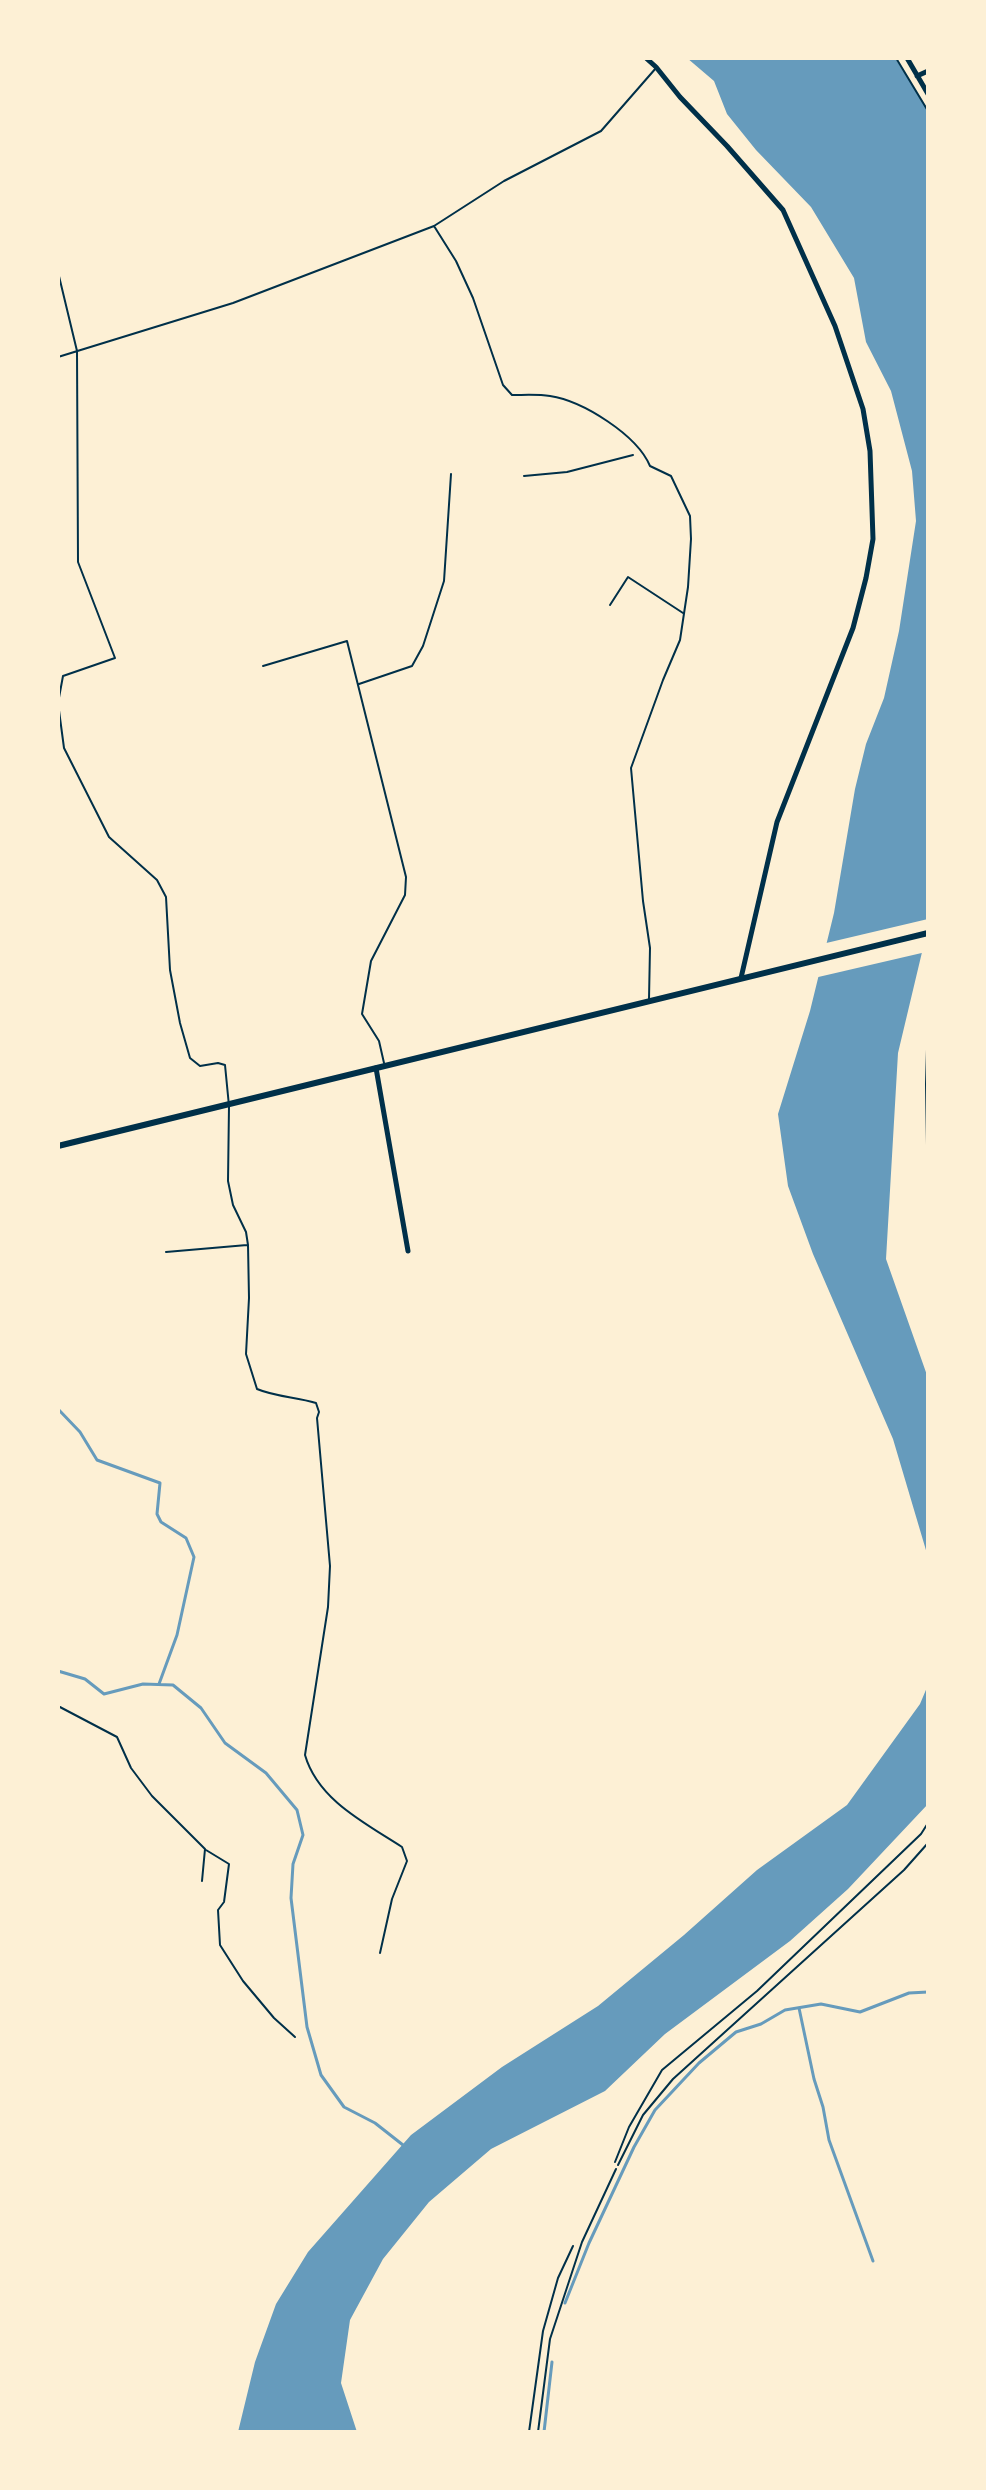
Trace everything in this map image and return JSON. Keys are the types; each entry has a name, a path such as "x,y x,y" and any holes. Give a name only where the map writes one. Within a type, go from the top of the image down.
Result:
{"street":[{"path":"646,58 783,210 835,326 863,409 870,451 873,539 866,578 853,628 777,822 741,978"},
{"path":"907,58 928,94"},
{"path":"917,76 928,71"},
{"path":"58,1146 928,933"},
{"path":"376,1068 408,1251"}],"lane":[{"path":"58,357 233,303 434,226 504,181 601,131 656,67"},
{"path":"434,226 468,285 503,385 512,395 549,395 595,413 644,452 650,466 671,476 690,516 690,566 680,640 631,768 641,886 650,948 649,1000"},
{"path":"58,272 77,351 78,562 115,658 63,676 58,703 64,748 109,837 157,880 166,897 170,970 190,1058 200,1066 225,1065 229,1106 228,1181 248,1245 246,1354 252,1378 257,1389 316,1403 319,1412 317,1418 330,1566 328,1607 305,1755 313,1775 328,1794 343,1808 402,1847 407,1861 392,1899 380,1953"},
{"path":"524,476 567,472 633,455"},
{"path":"358,685 412,666 423,646 444,581 451,474"},
{"path":"610,605 628,577 684,613"},
{"path":"263,666 347,641 406,877 405,895 371,961 362,1014 379,1041 385,1066"},
{"path":"166,1252 248,1245"},
{"path":"58,1706 117,1737 131,1768 152,1796 205,1849 229,1864 224,1902 218,1910 220,1945 259,2000 295,2037"},
{"path":"202,1881 205,1849"},
{"path":"538,2432 550,2339 582,2242 614,2168"}],"path":[{"path":"896,58 928,111"},
{"path":"928,1015 928,1206"},
{"path":"614,2168 629,2127 662,2070 757,1991 921,1834 928,1823"},
{"path":"614,2168 643,2115 673,2079 896,1878 928,1843"},
{"path":"529,2432 543,2331 558,2278 578,2237"}],"water":[{"path":"687,58 895,58 928,110 928,927 898,1053 886,1259 928,1378 928,1557 893,1439 813,1254 788,1186 778,1114 810,1011 834,913 855,789 866,744 884,698 899,631 916,521 912,471 891,391 866,342 854,278 811,207 756,150 727,114 714,81"},
{"path":"928,1685 928,1804 848,1889 790,1941 665,2034 605,2091 491,2149 429,2202 383,2259 350,2320 341,2383 357,2432 238,2432 255,2362 276,2304 308,2252 411,2135 502,2067 598,2006 757,1870 847,1805 920,1704"}],"pier":[{"path":"928,919 926,952 814,978 822,944"}],"waterway":[{"path":"58,1409 80,1432 97,1460 160,1483 157,1514 161,1522 186,1538 194,1557 177,1635 159,1684"},
{"path":"58,1671 85,1679 104,1694 143,1684 173,1685 201,1708 225,1743 266,1773 297,1810 303,1835 293,1864 291,1898 307,2027 321,2075 344,2107 375,2123 403,2145"},
{"path":"565,2303 634,2147 655,2110 699,2063 736,2032 761,2024 785,2010 821,2004 860,2012 909,1993 928,1992"},
{"path":"799,2008 829,2140 873,2261"},
{"path":"544,2432 552,2362"}]}
